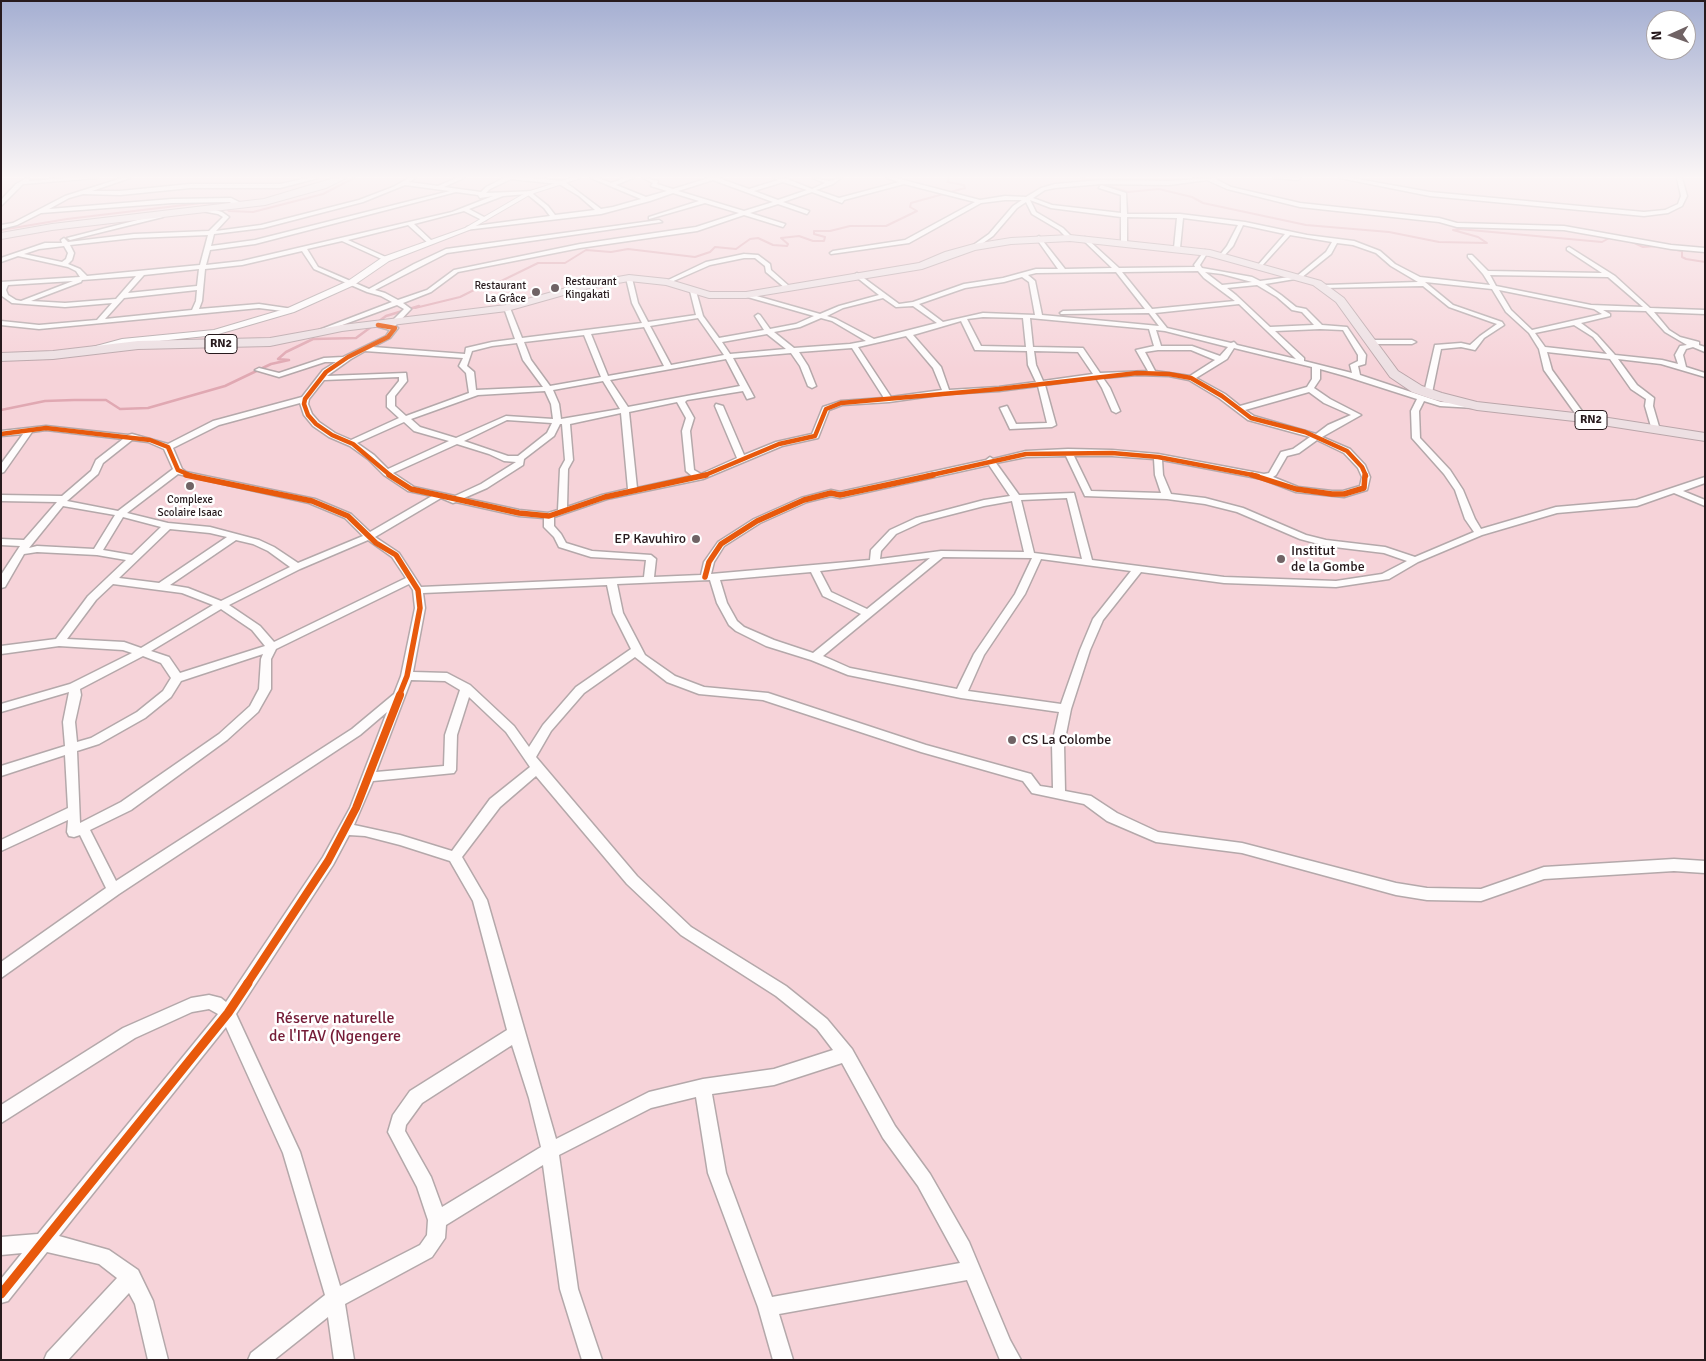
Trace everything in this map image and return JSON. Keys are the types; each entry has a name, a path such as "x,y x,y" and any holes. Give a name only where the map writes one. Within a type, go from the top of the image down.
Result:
{"highway":[{"name":"RN2","path":"1,357 138,345 260,343 321,331 508,308 584,286 629,278 667,282 693,291 719,296 746,295 857,275 922,266 949,254 974,247 1014,242"},
{"name":"RN2","path":"1118,242 1205,252 1299,277 1325,287 1340,300 1394,374 1425,396 1477,406 1583,418 1705,437"}],"street":[{"path":"63,265 69,260 71,253 66,242"},
{"path":"1,260 39,246 72,242"},
{"path":"194,312 199,301 202,268 209,242"},
{"path":"208,248 258,242"},
{"path":"199,288 65,305 14,302 5,296 3,284 141,274 242,264 332,242"},
{"path":"348,242 386,259"},
{"path":"81,351 122,342 215,332 291,310 351,284 386,259 430,242"},
{"path":"369,291 446,251 516,242"},
{"path":"321,331 429,292 456,271 472,266 614,242"},
{"path":"833,253 908,242"},
{"path":"974,247 982,242"},
{"path":"1042,242 1063,271"},
{"path":"1088,242 1118,271 1165,329"},
{"path":"1177,248 1178,242"},
{"path":"1222,256 1232,242"},
{"path":"1260,266 1281,242"},
{"path":"1219,287 1299,277 1329,252 1335,242"},
{"path":"1337,242 1378,252 1393,265 1421,281 1451,306 1500,323 1501,325 1482,337 1472,348 1461,345 1438,347 1425,396 1414,411 1416,438 1447,472 1459,490 1470,520 1479,533"},
{"path":"1640,242 1705,250"},
{"path":"259,370 279,375 324,360 343,359 370,347 408,309 383,294 369,291 316,268 302,249 295,244"},
{"path":"1569,249 1610,275 1647,308 1667,331 1705,350"},
{"path":"1205,252 1197,265 1199,269 1240,302 1302,361"},
{"path":"16,254 78,270 85,278"},
{"path":"667,282 708,263 744,256 756,256 768,264 768,270 787,287"},
{"path":"1470,256 1486,273 1508,311 1532,332 1543,349 1548,370 1583,418"},
{"path":"857,275 882,296 898,306 914,304 964,286 986,284 1036,271 1199,269 1236,275 1260,283 1283,299 1294,310 1304,310 1320,327"},
{"path":"1486,273 1610,275"},
{"path":"99,322 141,274"},
{"path":"1023,275 1032,281 1039,316"},
{"path":"22,303 85,278"},
{"path":"629,278 635,303 668,367"},
{"path":"1325,287 1421,281 1494,287 1591,307 1705,312"},
{"path":"693,291 700,316 728,356 750,397"},
{"path":"746,295 846,325 874,342"},
{"path":"717,341 798,326 841,307 882,296"},
{"path":"3,306 14,302"},
{"path":"1049,317 1074,312 1152,311 1240,302"},
{"path":"914,304 941,323"},
{"path":"1,322 39,327 259,306 291,310"},
{"path":"1532,332 1608,315 1591,307"},
{"path":"321,378 403,375 404,379 393,391 390,401 391,407 417,429 492,452 507,459 520,458 551,434 557,421 554,404 548,389 528,360 508,308"},
{"path":"351,443 404,419 477,393 548,389 728,356 854,346 908,334 941,323 983,315 1039,316 1165,329 1302,361 1425,396"},
{"path":"477,393 472,392 470,372 462,366 469,350 475,347 700,316"},
{"path":"758,316 768,331 793,350 804,366 812,386"},
{"path":"1004,408 1012,427 1052,425 1041,384 1032,365 1026,316"},
{"path":"963,318 978,348 1080,350 1106,388 1116,411"},
{"path":"1576,323 1596,336 1634,387 1650,398 1649,406 1656,430"},
{"path":"168,447 216,423 304,399 321,378 335,366 388,337 395,328 378,325"},
{"path":"1152,328 1158,348"},
{"path":"1269,328 1345,328 1362,355 1362,362 1354,364 1356,376"},
{"path":"587,333 605,378 624,409 633,491"},
{"path":"908,334 937,367 946,392"},
{"path":"1370,342 1412,342"},
{"path":"1191,378 1220,359 1234,344"},
{"path":"1682,367 1679,355 1683,348 1705,344"},
{"path":"854,346 889,400"},
{"path":"1153,374 1140,350 1192,348 1220,359"},
{"path":"364,349 468,356"},
{"path":"1543,349 1662,362 1705,375"},
{"path":"1238,409 1310,389 1316,379 1316,365"},
{"path":"304,399 308,415 316,424 371,456 388,473 411,489 453,500 549,516 605,497 700,477 779,444 815,436 826,409 833,406 854,401 889,400 946,392 999,389 1096,376 1169,374 1191,378 1222,396 1250,418 1319,437 1347,451 1355,458 1365,473 1366,481 1364,488 1344,494 1332,494 1296,489 1264,477 1158,457 1112,453 1068,452 1026,454 990,460 874,488 804,500 756,521 720,544 709,562 710,577 733,623 740,629 770,643 848,670 961,694 1065,709"},
{"path":"388,473 453,441 506,418 566,422 624,409 744,388"},
{"path":"1264,477 1272,475 1284,454 1296,451 1331,427 1357,415 1327,401 1310,389"},
{"path":"685,398 680,402 690,418 686,431 690,471 700,477"},
{"path":"719,406 742,460"},
{"path":"562,512 564,469 569,460 566,422"},
{"path":"1,470 30,429"},
{"path":"1,434 30,429 74,430 132,436 168,447 178,470 183,474 197,479 312,501 348,516 370,536 396,555 418,590 420,608 407,676 368,777 345,829 328,861 228,1013 130,1132 45,1242 1,1294"},
{"path":"1,586 24,547 63,501 95,472 99,462 132,436"},
{"path":"1068,452 1088,494"},
{"path":"1158,457 1159,475 1167,496"},
{"path":"453,500 484,486 520,463 520,458"},
{"path":"961,694 980,654 1020,594 1034,556 1016,498 990,460"},
{"path":"96,552 120,514 178,470"},
{"path":"418,590 710,577 875,563 941,554 1034,556 1224,580 1336,584 1385,577 1415,560 1479,533 1556,510 1637,503 1705,480"},
{"path":"1676,491 1705,503"},
{"path":"875,563 876,550 893,532 926,518 1016,498 1088,494 1167,496 1205,501 1240,510 1303,537 1326,543 1385,550 1415,560"},
{"path":"1071,495 1088,562"},
{"path":"1,708 74,687 142,652 220,605 297,567 370,536 439,496"},
{"path":"1,498 63,501 168,526 210,530 235,536 271,549 297,567"},
{"path":"549,516 549,527 558,536 562,545 591,554 648,557 651,559 649,580"},
{"path":"58,642 77,616 110,580 168,526"},
{"path":"163,585 235,536"},
{"path":"1,542 37,549 96,552 132,558"},
{"path":"815,657 941,554"},
{"path":"814,569 827,594 867,613"},
{"path":"1059,795 1058,744 1065,709 1098,619 1138,569"},
{"path":"1,771 72,750 95,741 141,715 167,694 177,678 272,647 412,578"},
{"path":"110,580 163,585 184,590 220,605 256,628 272,647"},
{"path":"611,581 618,613 641,657 671,679 703,691 764,696 925,749 1027,777 1036,790 1087,800 1112,817 1156,837 1242,848 1396,889 1427,894 1480,895 1544,873 1674,865 1705,866"},
{"path":"1,650 58,642 124,646 165,660 177,678"},
{"path":"74,687 75,695 69,722 72,750 74,832 126,806 223,737 254,709 265,689 266,659 272,647"},
{"path":"530,756 547,728 580,690 615,664 638,650"},
{"path":"407,676 447,677 466,688 510,729 537,768 632,880 686,931 788,996 822,1024 846,1054 889,1132 924,1180 963,1248 1003,1347 1011,1360"},
{"path":"368,777 450,770 451,735 466,688"},
{"path":"1,971 114,890 348,737 399,696"},
{"path":"454,857 495,802 537,768"},
{"path":"1,846 74,811"},
{"path":"83,828 114,890"},
{"path":"345,829 365,831 454,857 480,900 516,1033 537,1098 550,1151 569,1290 592,1360"},
{"path":"1,1115 140,1028 200,1002 216,1003 228,1013 291,1152 335,1299 344,1360"},
{"path":"258,1360 335,1299 426,1251 436,1238 437,1220 425,1183 396,1132 399,1121 416,1097 516,1033"},
{"path":"437,1220 550,1151 649,1100 703,1087 774,1077 846,1054"},
{"path":"703,1087 717,1173 767,1306 783,1360"},
{"path":"1,1246 45,1242 103,1256 131,1277 144,1301 158,1360"},
{"path":"767,1306 972,1270"},
{"path":"54,1360 131,1277"}],"green space":[{"name":"Réserve naturelle de l'ITAV (Ngengere","path":"1,242 1705,242 1705,1360 1,1360"}],"waterway":[{"path":"415,308 460,297 478,288 493,285 538,263 565,263 586,250 611,252 628,249 695,257 710,252 715,247 736,249 746,242"},
{"path":"766,242 773,245 787,246 788,244 785,242"},
{"path":"1437,242 1487,243 1485,242"},
{"path":"1597,242 1603,242"},
{"path":"1631,242 1643,247 1657,246"},
{"path":"1671,249 1682,251 1682,257 1686,259 1705,262"},
{"path":"1,410 45,401 74,400 106,400 120,409 148,408 225,386 271,364 289,360 278,359 286,352 313,339 356,338 386,316 419,306"}],"cycle path":[{"path":"378,325 395,328 388,337 348,357 326,372 305,399 304,404 308,415 316,424 332,435 353,444 371,457 387,473 411,489 519,513 549,516 605,497 700,477 779,444 815,436 826,409 841,403 889,400 946,392 999,389 1096,376 1137,373 1169,374 1191,378 1222,396 1251,418 1305,432 1347,451 1362,467 1366,477 1364,488 1344,494 1332,494 1296,489 1264,477 1158,457 1112,453 1026,454 840,495 831,493 804,500 757,521 721,544 709,562 705,577"},
{"path":"1,434 46,428 150,440 168,447 178,470 183,474 312,501 348,516 376,543 396,555 418,590 420,608 407,676 356,808 328,861 228,1013 1,1294"}],"place":[{"name":"Restaurant Kingakati","path":"555,288"},
{"name":"Restaurant La Grâce","path":"536,292"},
{"name":"Complexe Scolaire Isaac","path":"190,486"},
{"name":"EP Kavuhiro","path":"696,539"},
{"name":"Institut de la Gombe","path":"1281,559"},
{"name":"CS La Colombe","path":"1012,740"}]}
